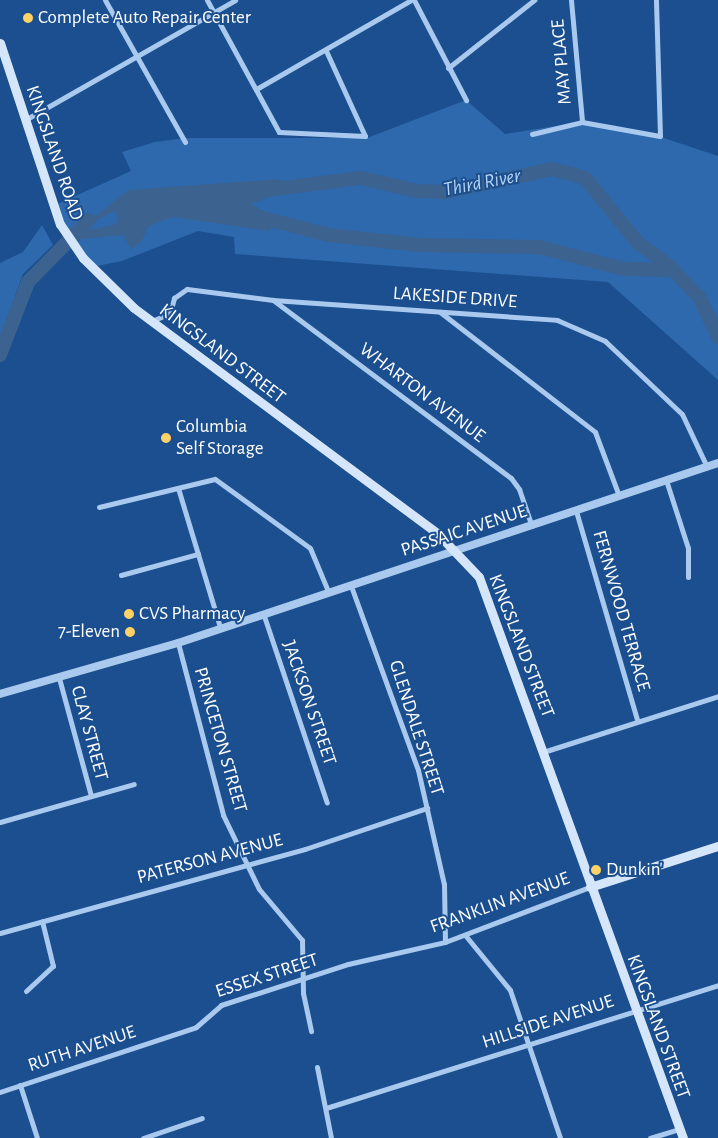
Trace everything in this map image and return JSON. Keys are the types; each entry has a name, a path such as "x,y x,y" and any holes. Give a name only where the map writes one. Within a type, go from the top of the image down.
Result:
{"main road":[{"name":"KINGSLAND ROAD","path":"0,43 66,236 73,246 134,308"},
{"name":"KINGSLAND STREET","path":"134,308 456,552 485,588 633,1010 681,1135"},
{"name":"FRANKLIN AVENUE","path":"590,887 718,846"}],"street":[{"path":"105,0 185,142"},
{"path":"207,0 258,88 278,132 365,136 326,51"},
{"path":"26,120 42,113 136,55 235,0"},
{"path":"258,88 326,51 412,0 466,100"},
{"path":"448,68 534,0"},
{"name":"MAY PLACE","path":"571,0 582,122"},
{"path":"532,134 582,122 660,136 656,0"},
{"name":"LAKESIDE DRIVE","path":"151,321 170,313 181,290 273,300 557,320 593,334 682,414 706,467"},
{"name":"WHARTON AVENUE","path":"273,300 511,478 520,489 532,526"},
{"path":"440,312 585,422 595,432 620,496"},
{"name":"PASSAIC AVENUE","path":"0,694 178,643 328,591 351,586 456,552 718,463"},
{"path":"99,507 207,479 221,482 310,548 328,591"},
{"path":"666,480 688,548 688,577"},
{"path":"178,488 220,627"},
{"name":"FERNWOOD TERRACE","path":"576,511 638,719"},
{"path":"121,575 198,554"},
{"name":"GLENDALE STREET","path":"351,586 418,770 448,909 445,942"},
{"name":"JACKSON STREET","path":"263,613 327,804"},
{"name":"PRINCETON STREET","path":"178,643 216,793 246,866 268,901 302,940 302,982 311,1031"},
{"name":"CLAY STREET","path":"59,678 91,796"},
{"path":"543,752 638,719 718,696"},
{"path":"0,822 134,784"},
{"name":"PATERSON AVENUE","path":"0,933 246,866 427,808"},
{"name":"FRANKLIN AVENUE","path":"348,964 445,942 590,887"},
{"path":"26,990 53,966 42,921"},
{"path":"465,935 510,990 530,1043 560,1138"},
{"name":"ESSEX STREET","path":"173,1034 196,1027 221,1005 302,982 348,964"},
{"name":"HILLSIDE AVENUE","path":"326,1108 633,1010 718,985"},
{"name":"RUTH AVENUE","path":"0,1092 173,1034"},
{"path":"317,1067 331,1138"},
{"path":"20,1085 37,1138"},
{"path":"143,1138 202,1118"},
{"path":"650,1138 681,1135"}],"shaded area":[{"path":"466,100 505,134 581,122 661,137 718,156 718,380 608,282 235,254 234,237 198,231 122,261 92,267 73,246 80,240 73,232 66,236 53,206 131,171 122,152 155,142 186,138 367,138"},
{"path":"282,179 274,195 251,204 273,216 270,231 173,217 149,226 141,242 131,249 123,235 80,239 76,232 128,190","holes":["114,211 118,216 116,224 87,231 90,224"]},
{"path":"42,225 53,245 23,274 0,338 0,263 23,252"}],"waterway":[{"name":"Third River","path":"259,191 361,178 417,191 446,192 552,169 585,178 638,243 667,264 700,298 718,337"},
{"name":"Third River","path":"255,216 329,235 418,245 539,247 624,269 673,270"},
{"name":"Third River","path":"0,355 28,282 89,220"}],"place":[{"name":"Complete Auto Repair Center","path":"28,18"},
{"name":"Columbia Self Storage","path":"166,438"},
{"name":"CVS Pharmacy","path":"129,614"},
{"name":"7-Eleven","path":"130,632"},
{"name":"Dunkin'","path":"596,870"}]}
